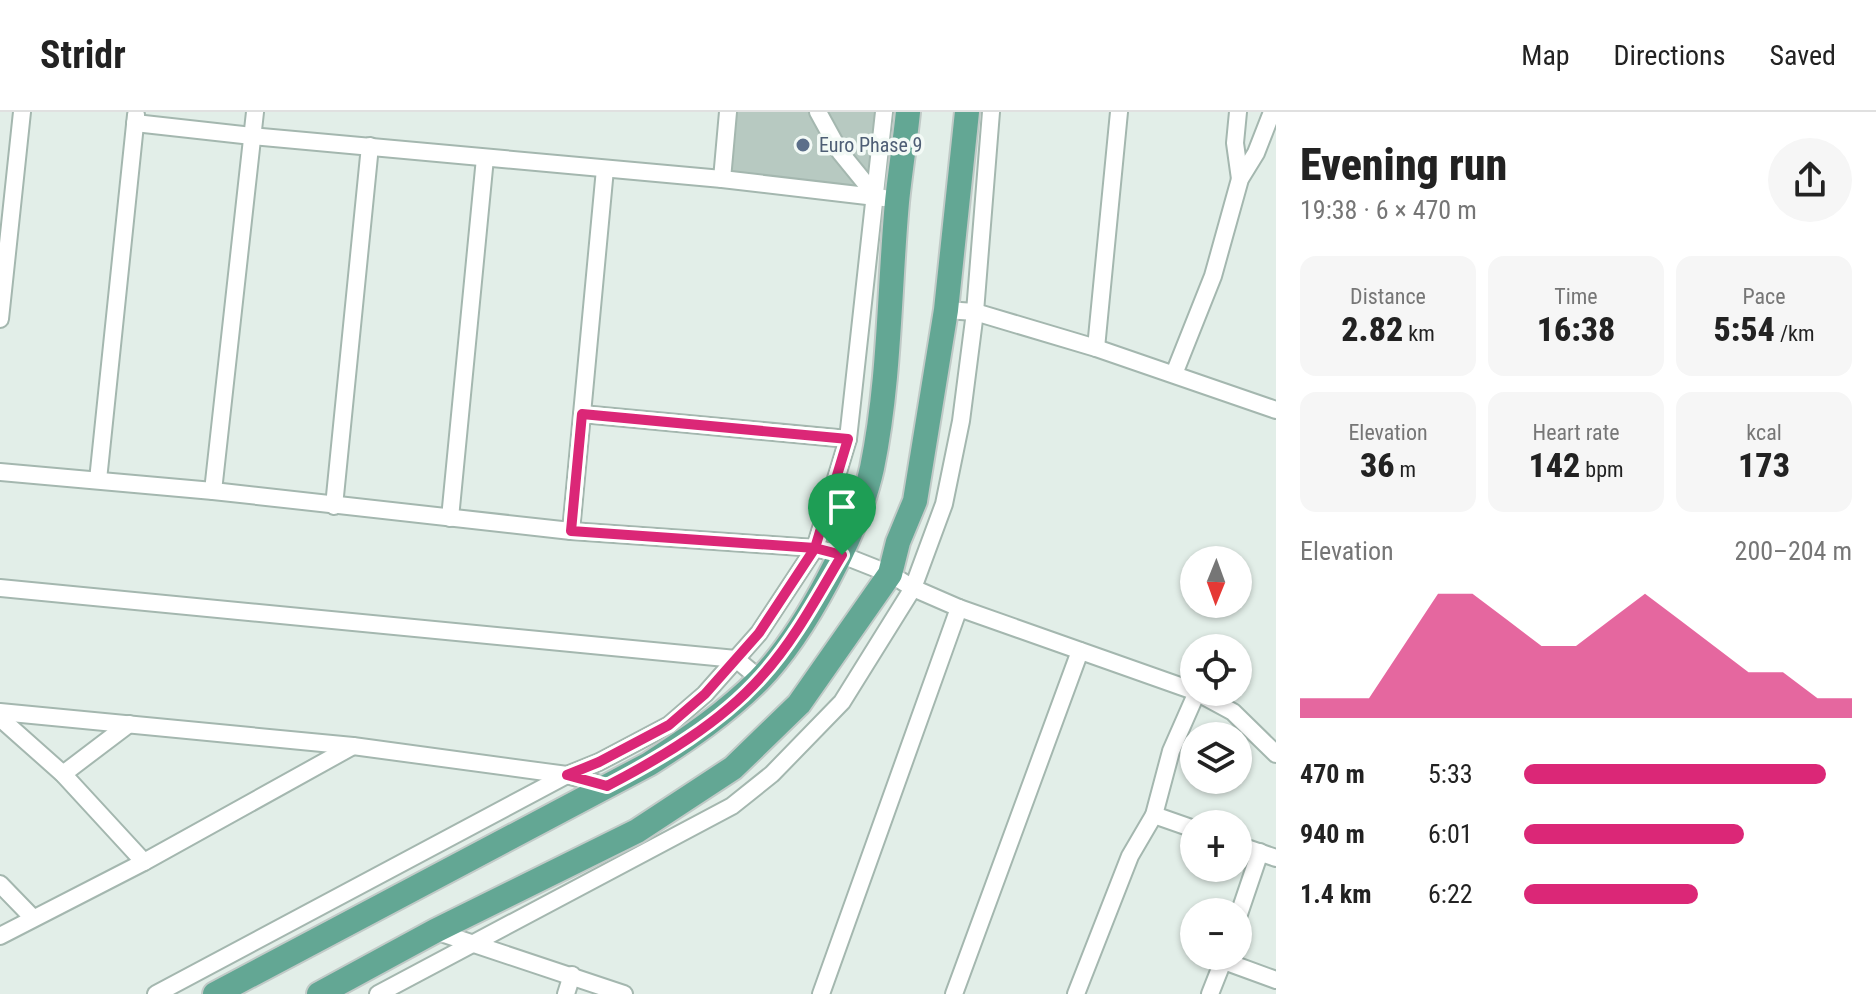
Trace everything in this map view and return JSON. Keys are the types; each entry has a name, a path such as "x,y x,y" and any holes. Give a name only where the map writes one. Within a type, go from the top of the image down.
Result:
{"main road":[{"path":"215,994 649,764 698,733 760,679 788,643 842,555 872,470 885,386 886,198 908,112"},
{"path":"319,994 435,931 637,831 733,768 799,704 890,574 898,542 915,501 946,310 967,112"}],"street":[{"path":"0,319 22,112"},
{"path":"213,491 255,112"},
{"path":"722,179 728,112"},
{"path":"818,112 840,152 886,198"},
{"path":"156,994 567,775 599,762 669,725 705,694 759,633 815,548 848,439 886,198 884,112"},
{"path":"378,994 732,806 772,774 842,702 913,588 944,504 961,421 975,312 991,112"},
{"path":"1096,348 1119,112"},
{"path":"1238,112 1235,143 1240,179"},
{"path":"1174,374 1213,276 1240,179 1256,153 1272,112"},
{"path":"98,480 136,117 252,136 722,179 886,198"},
{"path":"334,506 370,146"},
{"path":"450,518 485,158"},
{"path":"571,531 605,169"},
{"path":"946,310 975,312 1096,348 1276,410"},
{"path":"582,414 848,439"},
{"path":"0,472 213,491 571,531 815,548 890,574 959,608 1180,686"},
{"path":"0,588 736,659 760,679"},
{"path":"821,994 959,608"},
{"path":"954,994 1080,651"},
{"path":"1076,994 1130,856 1154,815 1171,751 1190,706"},
{"path":"1222,706 1233,712 1276,754"},
{"path":"0,715 353,746 567,775 607,786"},
{"path":"0,715 63,774 144,862"},
{"path":"63,774 129,724"},
{"path":"0,936 144,862 353,746"},
{"path":"1154,815 1180,824"},
{"path":"1252,849 1276,858"},
{"path":"1244,898 1260,852"},
{"path":"0,884 33,918"},
{"path":"435,931 624,994"},
{"path":"1210,994 1219,970"},
{"path":"1252,970 1276,980"},
{"path":"566,994 572,975"}],"building":[{"name":"Euro Phase 9","path":"728,112 884,112 875,195 722,179"}],"place":[{"name":"Euro Phase 9","path":"803,145"}],"route":[{"path":"842,555 788,643 760,679 698,733 607,786 567,775 599,762 669,725 705,694 759,633 815,548 848,439 582,414 571,531 815,548 842,555"}]}
